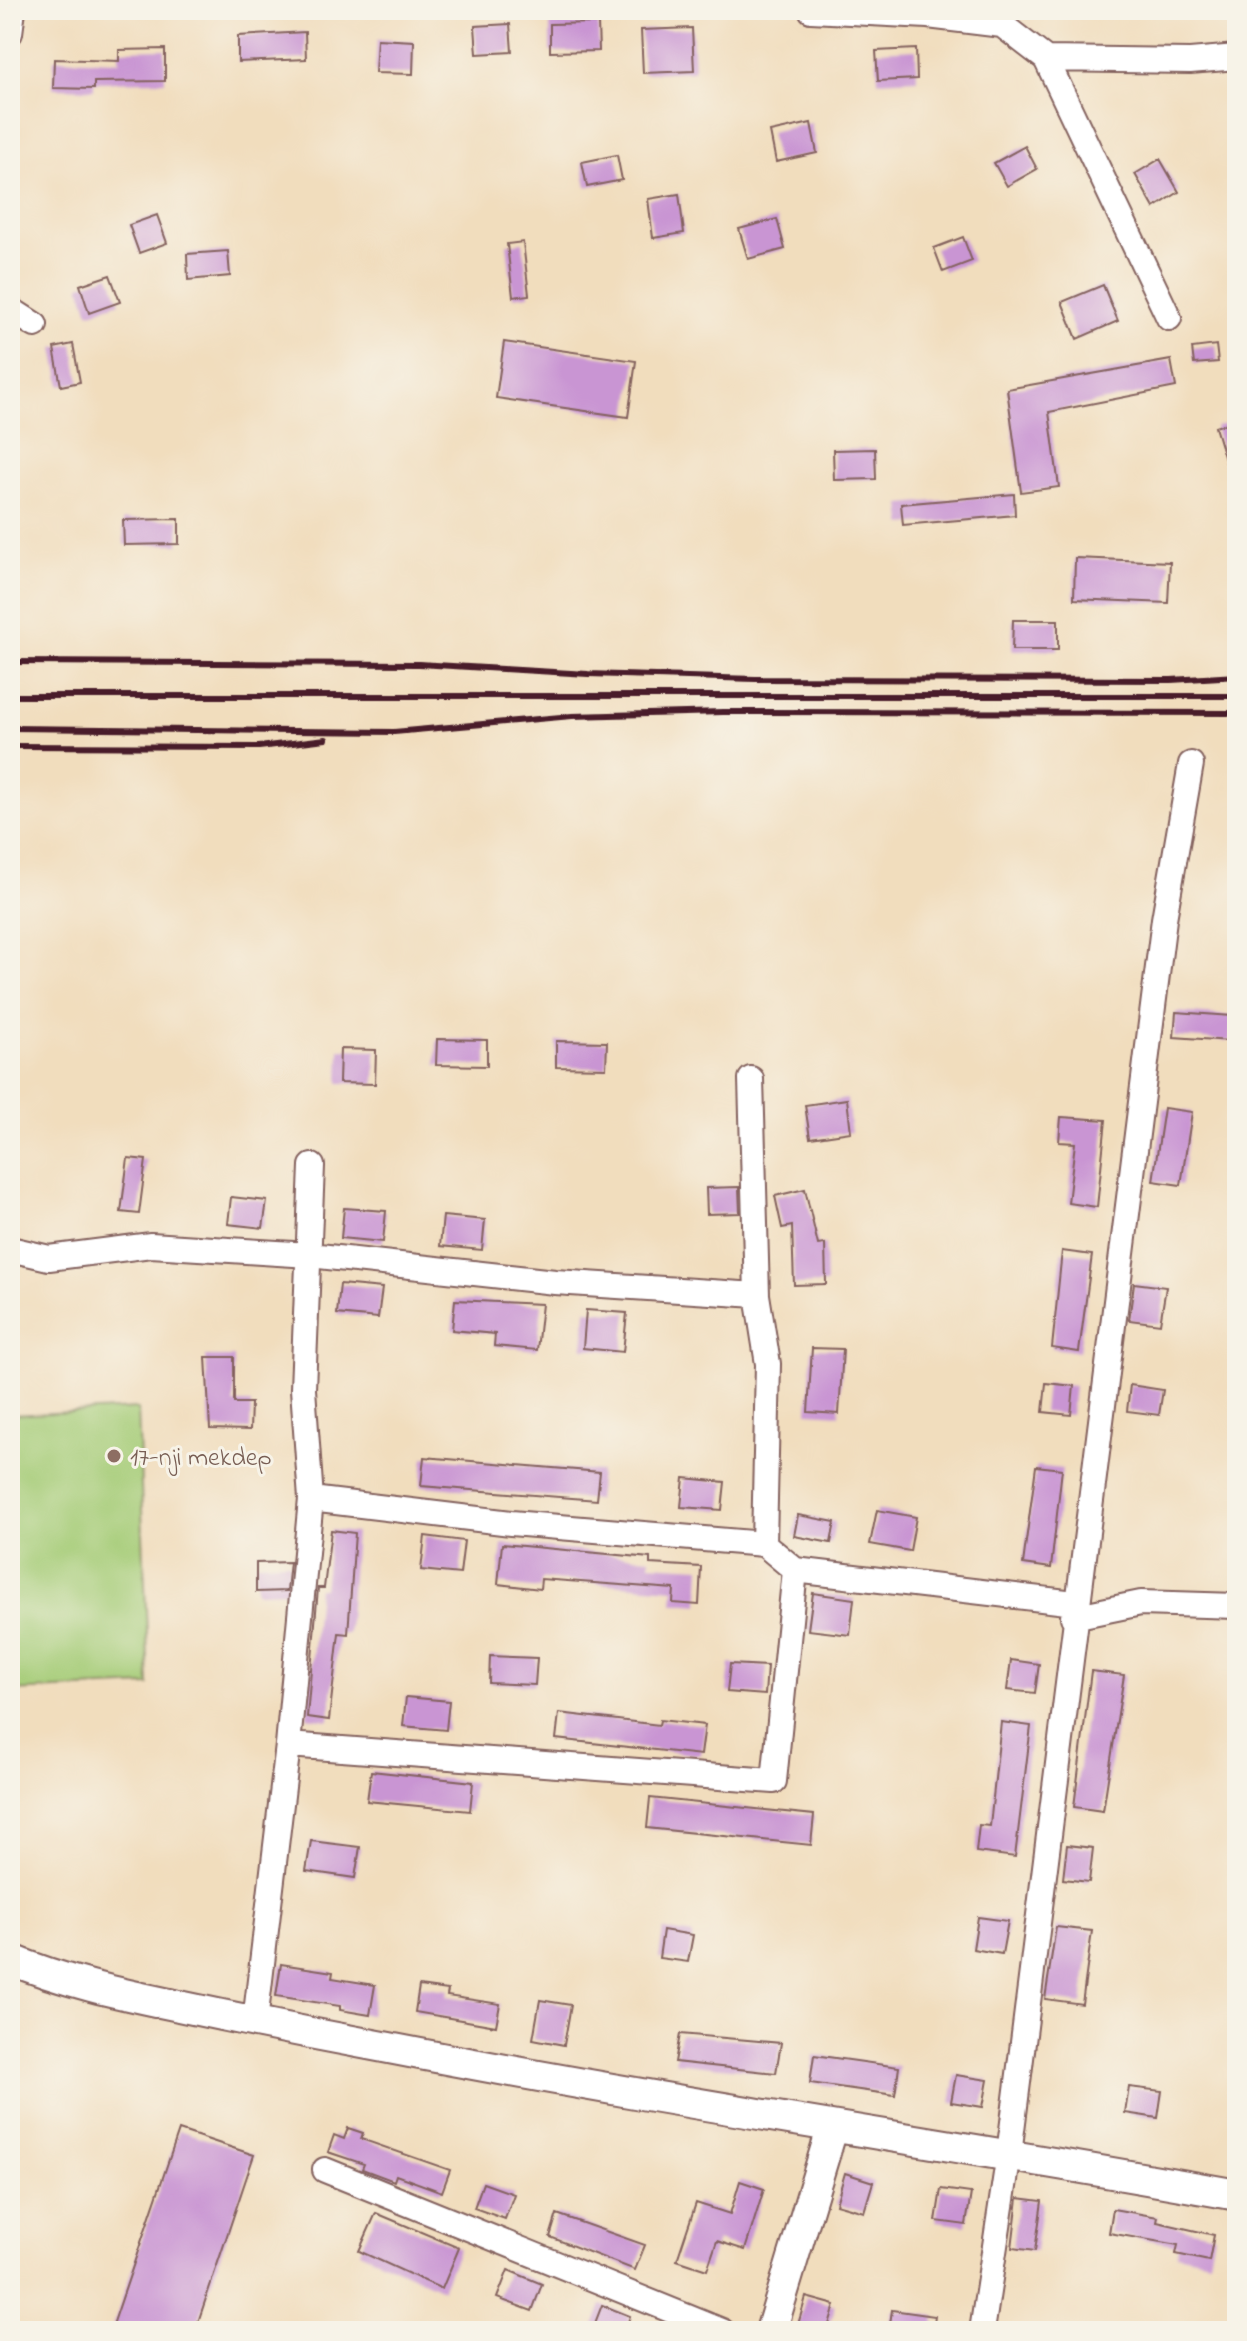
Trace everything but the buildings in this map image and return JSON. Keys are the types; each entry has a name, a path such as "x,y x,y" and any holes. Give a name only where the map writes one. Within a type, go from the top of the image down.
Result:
{"street":[{"path":"10,33 13,10"},
{"path":"811,10 928,16 1002,25 1046,59 1169,318"},
{"path":"1046,59 1190,61 1237,57"},
{"path":"10,309 35,325"},
{"path":"982,2331 1009,2154 1074,1610 1164,919 1191,764"},
{"path":"751,1079 757,1295 768,1364 764,1544"},
{"path":"255,2022 288,1745 311,1499 303,1389 312,1166"},
{"path":"10,1249 49,1258 151,1245 310,1255 555,1282 757,1295"},
{"path":"311,1499 511,1523 764,1544 795,1570 1074,1610 1141,1603 1237,1606"},
{"path":"288,1745 774,1781 795,1570"},
{"path":"10,1959 44,1973 121,1994 255,2022 832,2129 1009,2154 1237,2195"},
{"path":"771,2331 832,2129"},
{"path":"325,2170 722,2331"}],"green space":[{"path":"138,1409 149,1685 10,1691 10,1415"}],"railway":[{"path":"10,662 419,664 588,674 755,679 1171,680 1237,676"},
{"path":"10,696 1237,696"},
{"path":"10,728 394,732 572,716 723,712 1237,713"},
{"path":"10,746 259,747 326,739"}],"place":[{"name":"17-nji mekdep","path":"114,1456"}]}
